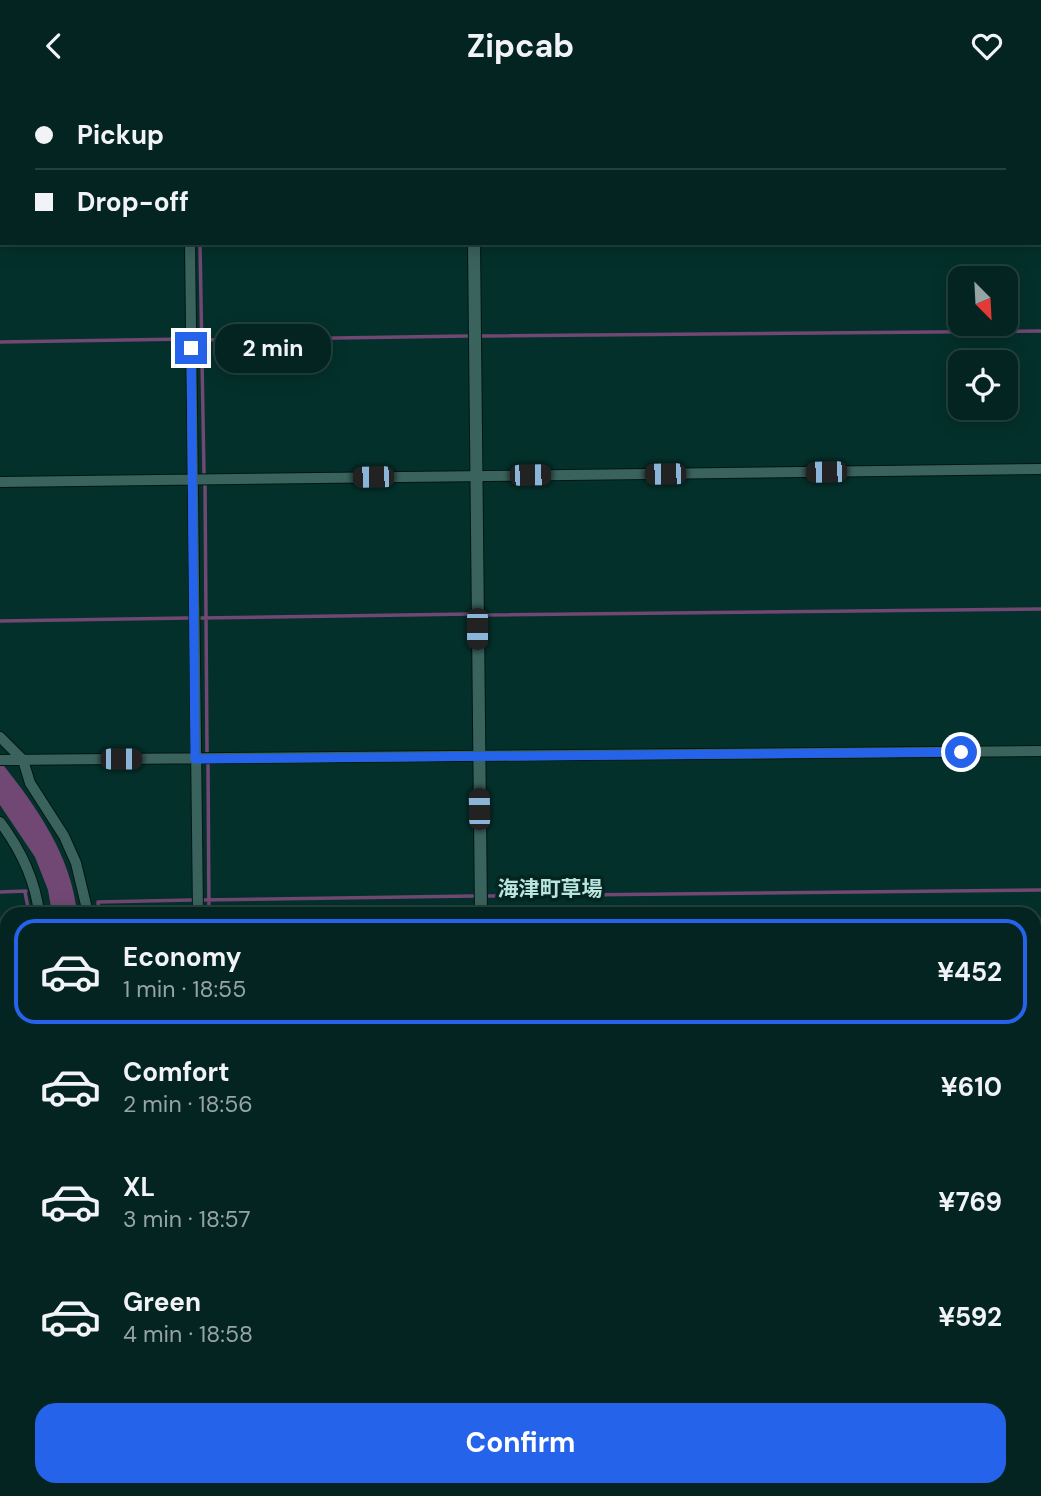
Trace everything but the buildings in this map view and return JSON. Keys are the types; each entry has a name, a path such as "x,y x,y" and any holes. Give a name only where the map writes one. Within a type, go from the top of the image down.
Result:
{"street":[{"path":"190,245 198,907"},
{"path":"474,245 481,907"},
{"path":"0,482 1041,469"},
{"path":"0,737 64,836 76,863 87,907"},
{"path":"0,760 1041,751"},
{"path":"0,822 27,866 38,907"}],"shaded area":[{"path":"0,761 50,832 68,871 76,907 51,907 48,890 35,857 0,805"}],"waterway":[{"path":"200,245 204,474"},
{"path":"482,336 1041,331"},
{"path":"197,340 467,336"},
{"path":"0,342 187,339"},
{"path":"205,483 207,752"},
{"path":"487,615 1041,609"},
{"path":"200,618 471,614"},
{"path":"0,621 188,618"},
{"path":"208,764 209,907"},
{"path":"489,896 1041,890"},
{"path":"0,892 26,891"},
{"path":"25,892 28,907"},
{"path":"202,900 473,896"},
{"path":"98,907 98,902 192,900"}],"district":[{"name":"海津町草場","path":"550,889"}],"route":[{"path":"191,348 195,759 961,752"}]}
